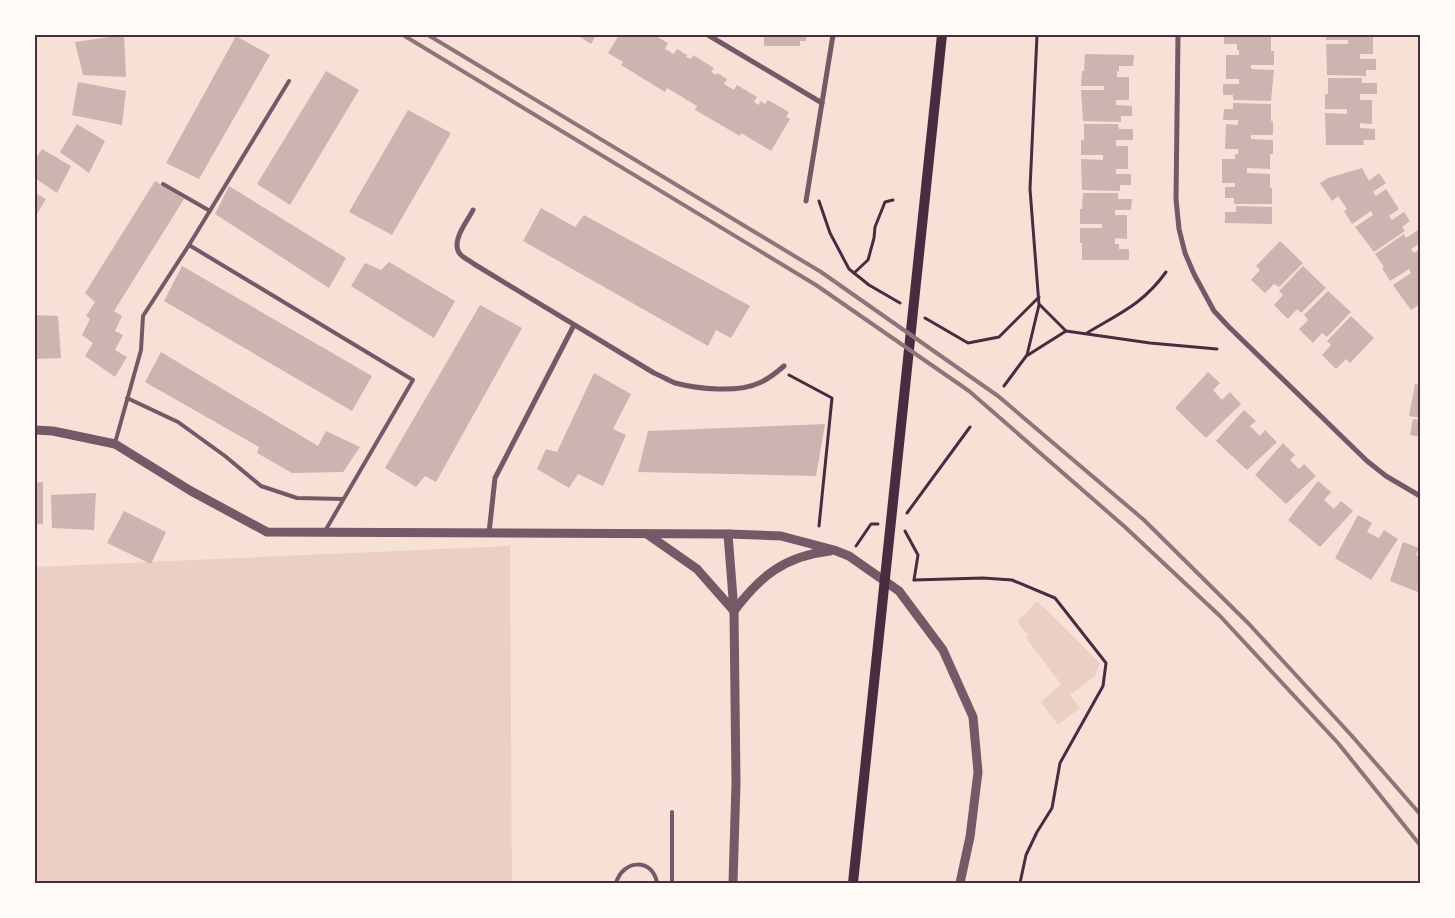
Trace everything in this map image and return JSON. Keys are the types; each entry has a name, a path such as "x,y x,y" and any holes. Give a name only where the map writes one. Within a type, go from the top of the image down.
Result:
{"main road":[{"path":"853,883 942,35"}],"street":[{"path":"708,35 822,103"},
{"path":"806,201 833,35"},
{"path":"1178,35 1176,199 1179,229 1185,253 1194,274 1214,311 1244,342 1367,461 1386,476 1420,496"},
{"path":"473,210 456,244 460,254 654,373 675,383 724,389 758,384 772,377 784,366"},
{"path":"489,532 495,478 574,325"},
{"path":"35,430 53,431 115,444 191,492 266,532 489,532 781,536 834,550 849,556 899,591 943,650 973,717 978,772 970,837 960,883"},
{"path":"646,534 697,568 734,611"},
{"path":"728,534 734,611 736,783 733,883"},
{"path":"734,611 750,591 778,566 813,553 834,550"}],"lane":[{"path":"115,444 141,350 143,316 290,81"},
{"path":"163,184 210,210"},
{"path":"189,245 412,380 324,532"},
{"path":"127,398 178,422 225,456 261,486 297,498 343,499"},
{"path":"672,812 672,883"},
{"path":"616,883 622,870 636,864 643,865 654,873 657,883"}],"path":[{"path":"1027,355 1039,305 1030,189 1037,35"},
{"path":"854,273 868,260 875,227 885,202 893,200"},
{"path":"1086,333 1138,303 1154,288 1166,272"},
{"path":"1039,305 1066,331"},
{"path":"1004,386 1027,355 1066,331 1217,350"},
{"path":"779,370 832,398 819,526"},
{"path":"906,515 970,427"},
{"path":"900,523 918,555 914,580"},
{"path":"849,556 871,524 881,524"},
{"path":"899,591 914,580 983,578 1012,580 1055,598 1106,663 1103,686 1060,763 1052,808 1026,855 1020,883"}],"shaded area":[{"path":"510,546 512,883 35,883 35,567"},
{"path":"1037,601 1100,663 1095,676 1070,695 1080,708 1058,725 1041,702 1061,684 1026,638 1029,635 1020,626 1018,621"}],"building":[{"path":"124,35 126,77 83,75 75,42"},
{"path":"577,35 596,35 591,44"},
{"path":"619,35 654,35 668,43 665,49 674,54 677,49 687,55 686,57 691,59 693,55 714,68 711,72 727,79 724,84 734,90 737,85 757,97 754,102 759,105 760,101 765,104 768,100 789,112 786,117 790,119 771,151 741,133 740,136 695,110 697,106 667,88 665,92 621,65 623,62 608,53"},
{"path":"764,35 806,35 806,41 800,41 800,46 764,46"},
{"path":"1224,35 1271,35 1271,51 1274,51 1274,65 1251,65 1251,69 1274,70 1271,101 1233,100 1233,95 1223,95 1223,84 1239,84 1239,79 1226,79 1226,55 1239,55 1239,50 1237,50 1237,44 1224,44"},
{"path":"1326,35 1373,35 1373,54 1360,54 1360,59 1376,59 1376,70 1366,70 1366,76 1327,75 1326,44 1348,44 1348,40 1326,40"},
{"path":"236,36 270,55 199,179 166,163"},
{"path":"1085,54 1134,55 1133,66 1119,66 1119,72 1117,71 1117,77 1129,77 1129,100 1116,100 1116,105 1132,106 1132,116 1121,116 1121,122 1083,121 1081,90 1104,90 1104,86 1081,86"},
{"path":"326,71 359,90 290,205 257,184"},
{"path":"1328,78 1362,78 1362,83 1377,83 1377,94 1360,94 1360,100 1372,100 1372,124 1360,123 1360,128 1375,129 1375,140 1363,140 1364,145 1326,145 1325,113 1347,114 1347,109 1325,109 1325,94 1328,94"},
{"path":"78,82 126,91 122,125 72,115"},
{"path":"1233,103 1271,104 1273,135 1251,135 1251,139 1273,140 1273,154 1270,154 1270,169 1247,168 1247,173 1270,174 1272,204 1234,204 1234,198 1225,198 1225,187 1235,187 1235,183 1222,183 1222,159 1235,159 1235,154 1238,154 1238,149 1225,149 1226,124 1238,125 1238,120 1223,120 1224,109 1233,109"},
{"path":"408,110 451,133 392,235 349,212"},
{"path":"77,124 105,141 89,173 60,152"},
{"path":"1084,124 1118,124 1119,129 1133,129 1133,140 1116,140 1116,146 1128,146 1128,169 1116,169 1116,174 1131,174 1131,185 1120,185 1120,191 1082,190 1081,159 1103,160 1103,155 1081,155 1081,140 1084,140"},
{"path":"42,149 71,166 57,193 35,178 35,159"},
{"path":"1362,168 1369,181 1379,173 1386,183 1373,192 1376,196 1386,189 1399,209 1389,216 1392,220 1404,212 1410,221 1402,227 1405,231 1374,252 1355,227 1373,215 1371,211 1352,224 1344,211 1347,209 1338,196 1332,201 1320,183 1328,178"},
{"path":"155,181 184,199 114,311 122,316 115,331 123,335 115,350 127,357 115,377 85,356 93,343 82,335 90,319 86,316 95,302 85,293"},
{"path":"229,186 346,258 329,288 215,214"},
{"path":"35,193 46,199 35,217"},
{"path":"1083,193 1118,193 1118,199 1132,199 1131,210 1115,210 1115,215 1127,215 1127,239 1115,238 1115,244 1119,244 1119,249 1129,249 1129,260 1082,260 1080,228 1102,228 1102,224 1080,224"},
{"path":"1236,206 1272,207 1272,224 1225,223 1225,212 1236,212"},
{"path":"541,208 575,227 584,215 750,306 731,338 716,330 708,346 523,241"},
{"path":"1418,230 1420,233 1420,243 1411,249 1414,253 1420,249 1420,304 1411,310 1393,285 1411,273 1409,269 1390,281 1382,268 1384,267 1375,254 1404,234 1406,238"},
{"path":"1280,241 1303,263 1279,287 1274,284 1265,293 1251,280 1260,270 1256,266"},
{"path":"389,262 455,301 434,338 351,286 365,263 381,270"},
{"path":"182,266 372,376 352,411 164,301"},
{"path":"1303,266 1326,288 1301,313 1297,309 1288,319 1274,305 1283,295 1279,291"},
{"path":"1328,291 1351,312 1327,337 1322,333 1313,343 1299,329 1308,320 1304,315"},
{"path":"480,305 522,328 436,482 425,476 416,487 385,468"},
{"path":"35,315 58,316 61,358 35,359"},
{"path":"1351,316 1374,338 1350,363 1346,359 1336,369 1322,355 1331,345 1327,341"},
{"path":"161,352 318,446 326,431 360,447 343,472 292,473 257,453 259,447 145,382"},
{"path":"1208,372 1220,383 1213,390 1222,400 1230,392 1241,404 1206,438 1175,408"},
{"path":"594,373 631,394 613,429 626,435 603,486 578,474 569,488 537,469 546,449 557,452"},
{"path":"1415,384 1420,385 1420,418 1409,416"},
{"path":"1244,410 1256,421 1250,426 1260,436 1265,430 1277,442 1247,470 1216,441"},
{"path":"1413,419 1420,420 1420,437 1410,435"},
{"path":"825,424 816,476 638,472 648,431"},
{"path":"1283,443 1295,455 1290,460 1299,469 1304,464 1316,476 1286,504 1255,475"},
{"path":"1318,481 1331,492 1324,500 1334,509 1341,501 1353,511 1320,547 1288,520"},
{"path":"43,482 43,524 35,524 35,483"},
{"path":"96,493 94,530 52,528 51,495"},
{"path":"124,511 166,532 151,564 107,543"},
{"path":"1358,515 1372,523 1367,532 1379,538 1384,530 1398,539 1371,580 1335,558"},
{"path":"1403,542 1419,548 1416,555 1420,556 1420,593 1390,581"}],"railway":[{"path":"403,35 816,285 969,391 1125,527 1220,616 1338,743 1420,845"},
{"path":"428,35 821,272 998,396 1144,520 1249,624 1352,736 1420,814"}]}
